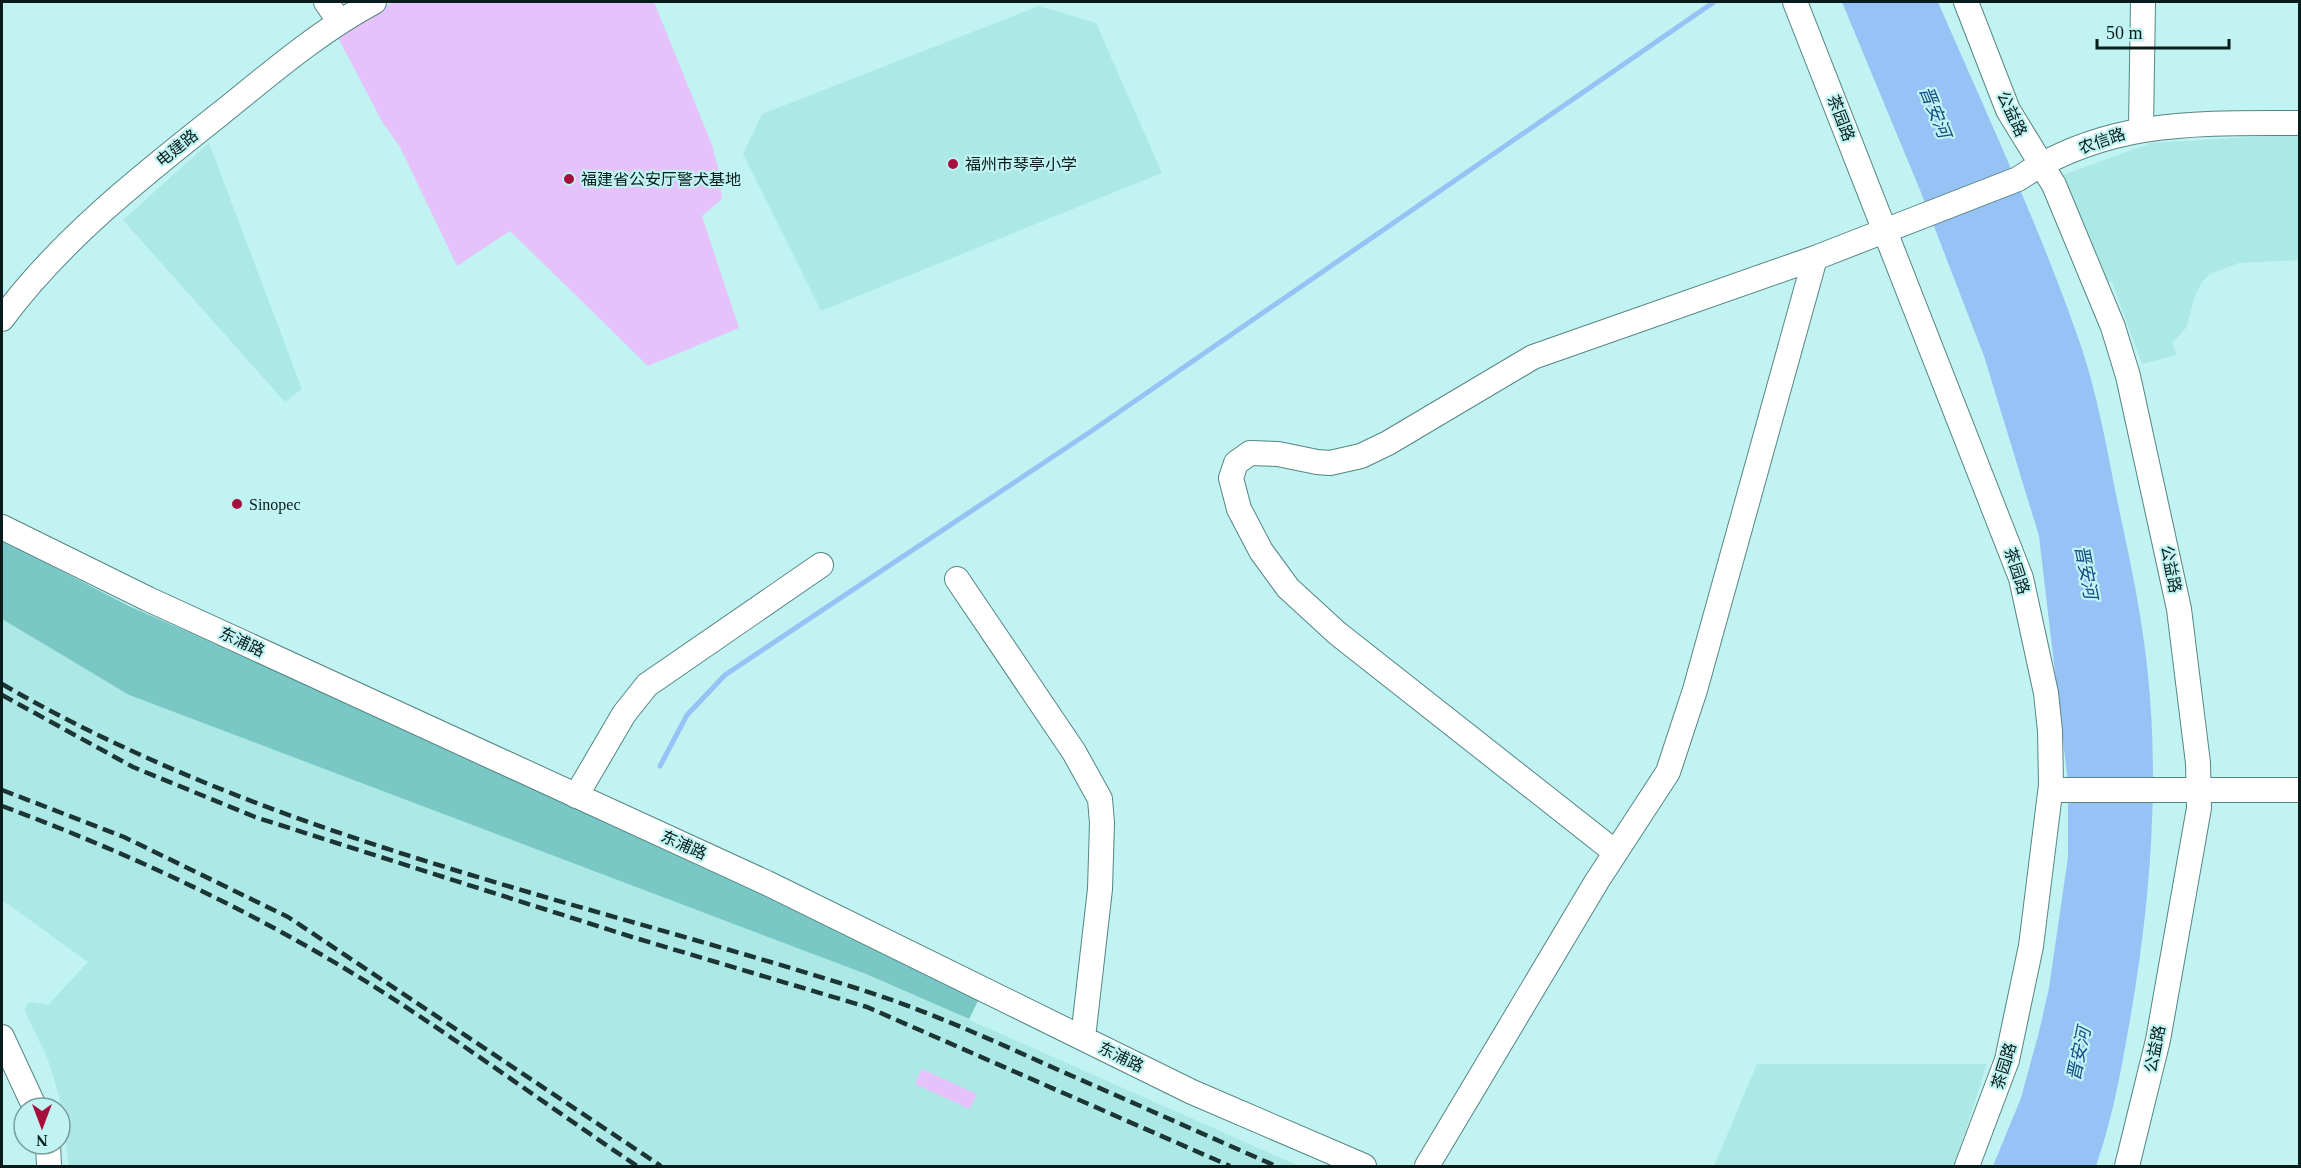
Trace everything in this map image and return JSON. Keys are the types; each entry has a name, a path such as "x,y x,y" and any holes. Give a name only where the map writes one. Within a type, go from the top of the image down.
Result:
{"street":[{"name":"电建路","path":"2,319 16,299 115,201 333,11 374,2"},
{"name":"茶园路","path":"1795,2 2021,578 2046,693 2052,761 2051,790 2037,910 2016,1025 1996,1094 1966,1167"},
{"name":"公益路","path":"1966,2 2008,110 2027,145 2042,163 2106,308 2128,376 2174,579 2189,790 2158,1040 2127,1167"},
{"path":"2141,129 2143,2"},
{"name":"农信路","path":"1616,852 1337,633 1288,588 1274,573 1248,529 1235,498 1233,470 1242,456 1250,453 1270,453 1317,462 1361,456 1533,357 1815,258 2018,179 2042,163 2141,129 2186,124 2300,123"},
{"path":"1427,1167 1616,852 1662,785 1676,754 1815,258"},
{"name":"东浦路","path":"2,527 148,599 786,892 1201,1096 1364,1167"},
{"path":"576,796 624,714 647,685 821,565"},
{"path":"957,579 1074,752 1100,799 1102,822 1100,889 1083,1038"},
{"path":"2051,790 2300,790"},
{"path":"2,1037 29,1096"}],"shaded area":[{"name":"福州市琴亭小学","path":"1039,6 1096,23 1162,173 821,311 743,154 762,114"},
{"path":"2299,134 2299,260 2239,263 2210,274 2196,293 2186,328 2172,343 2177,355 2142,364 2112,282 2105,281 2095,264 2063,175 2151,143"},
{"path":"209,143 302,389 285,402 123,220"},
{"path":"2,540 129,606 273,669 981,995 969,1019 866,974 129,695 2,619"},
{"path":"2,619 129,695 866,974 1299,1166 69,1166 68,1156 72,1156 72,1096 59,1096 47,1057 25,1012 26,1005 31,1002 48,1005 88,962 2,900"},
{"path":"1757,1064 1987,1064 1954,1166 1714,1166"}],"water":[{"name":"晋安河","path":"1842,2 1938,2 2050,261 2082,349 2101,419 2142,629 2148,675 2153,764 2150,854 2142,943 2118,1083 2096,1166 1993,1166 2021,1098 2039,1032 2049,988 2068,857 2068,783 2039,536 1984,356 1920,190"}],"building":[{"name":"福建省公安厅警犬基地","path":"394,2 654,2 712,145 718,168 722,199 702,216 739,328 648,366 510,231 457,266 400,147 383,123 336,34"},
{"path":"922,1069 977,1094 970,1109 915,1084"}],"waterway":[{"path":"660,766 687,715 725,675 1090,432 1714,2"}],"railway":[{"path":"2,684 103,737 207,783 313,824 422,860 885,998 987,1038 1276,1166"},
{"path":"2,695 133,767 255,817 632,937 867,1007 1230,1166"},
{"path":"2,790 124,837 288,917 661,1166"},
{"path":"2,806 152,868 296,940 389,996 637,1166"}],"place":[{"name":"福州市琴亭小学","path":"953,164"},
{"name":"福建省公安厅警犬基地","path":"569,179"},
{"name":"Sinopec","path":"237,504"}]}
